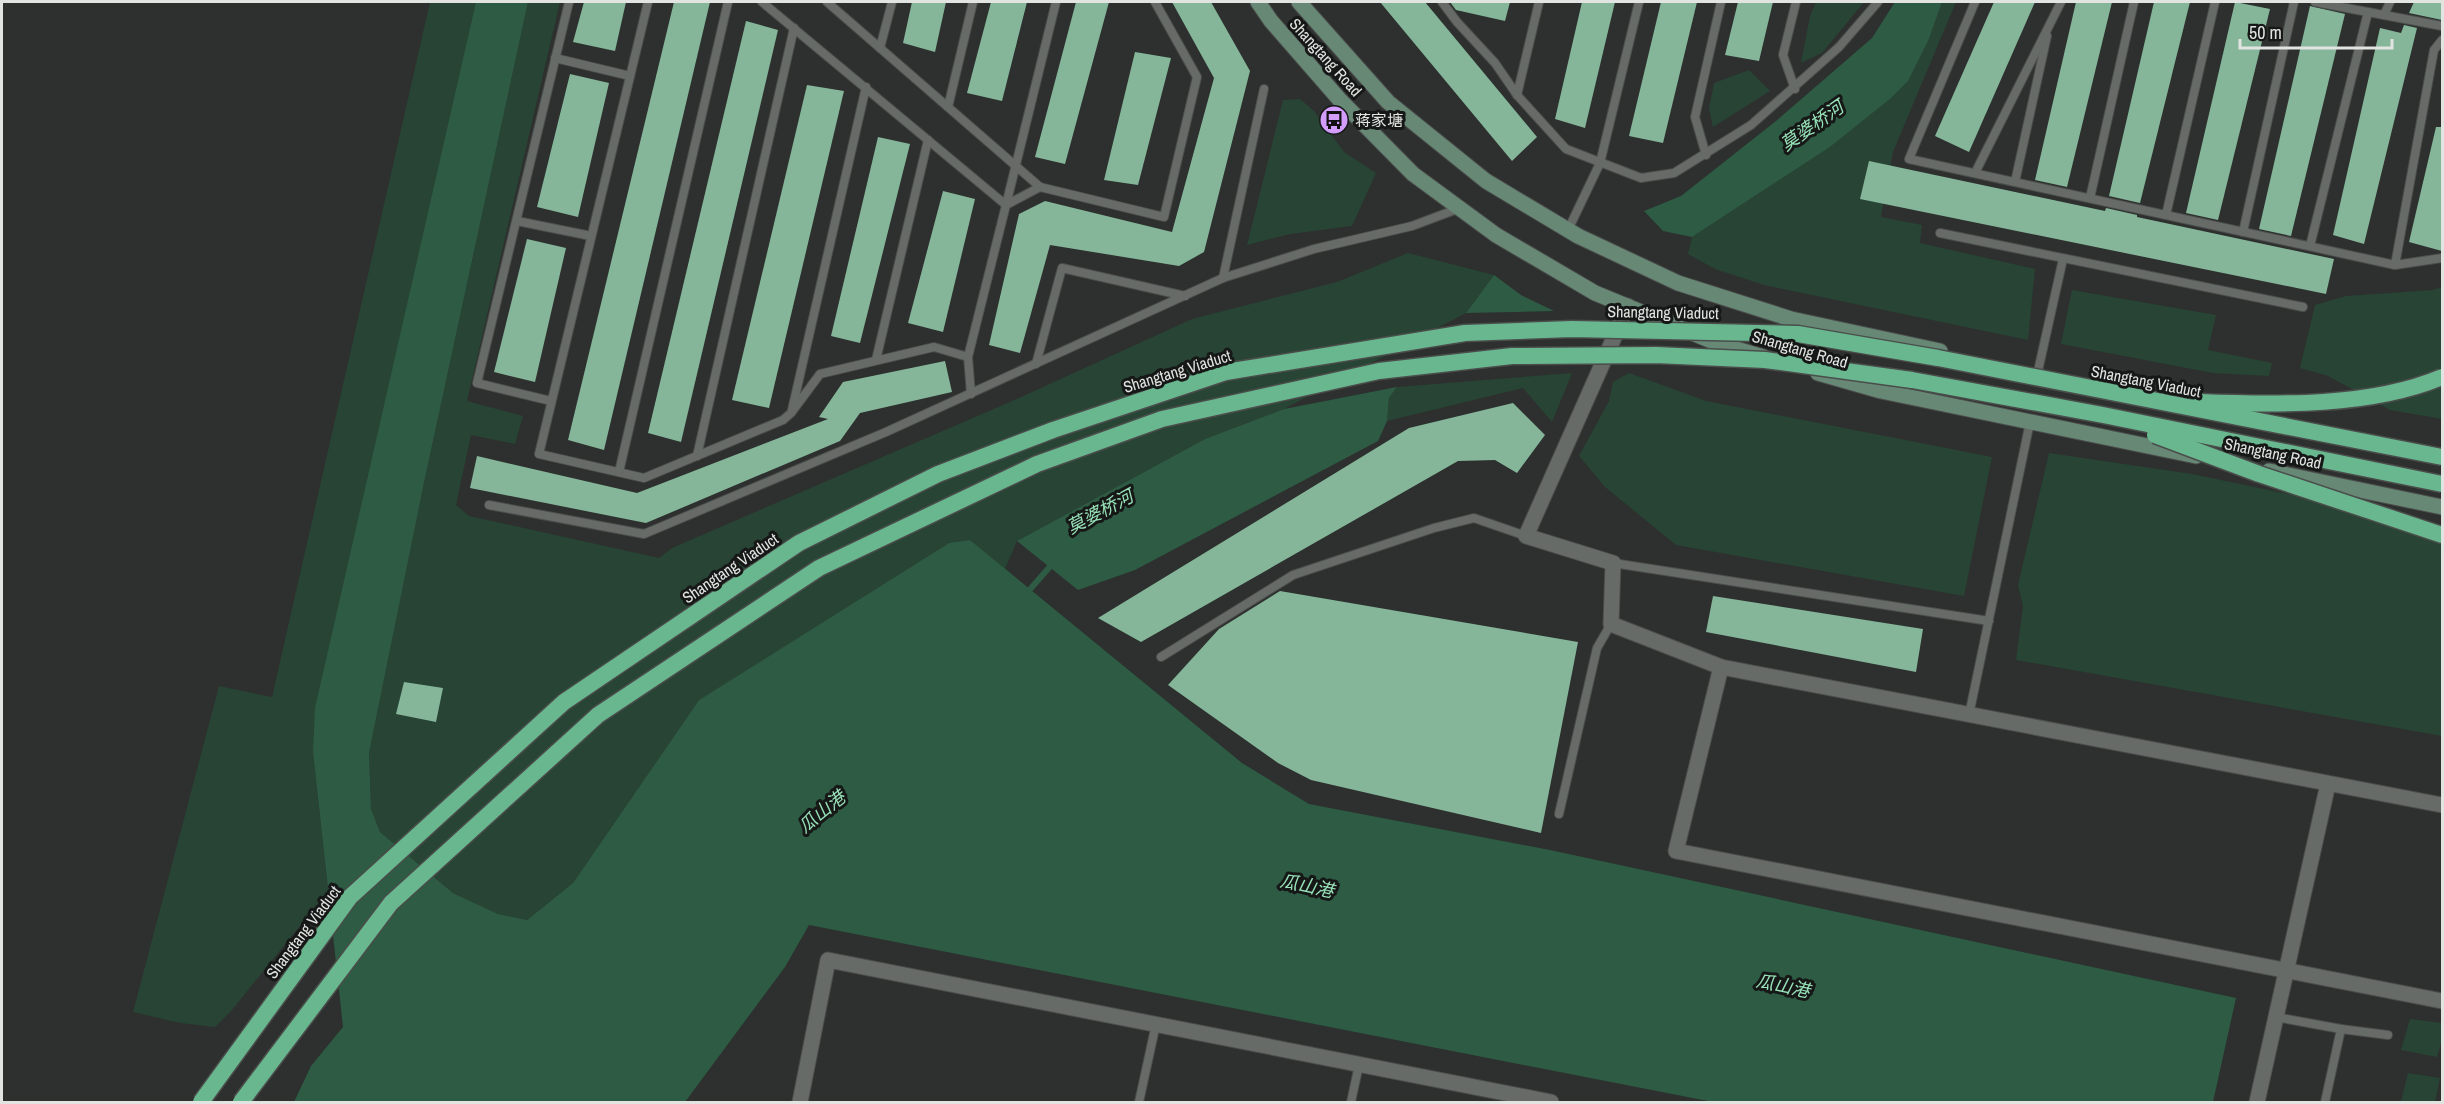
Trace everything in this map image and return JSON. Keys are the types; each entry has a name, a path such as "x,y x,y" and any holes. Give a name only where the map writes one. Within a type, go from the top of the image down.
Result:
{"highway":[{"name":"Shangtang Viaduct","path":"201,1102 351,897 564,702 799,543 938,474 1053,430 1227,372 1466,333 1572,328 1797,334 1938,357 2442,456"},
{"path":"241,1102 391,903 598,715 819,568 1037,464 1162,419 1379,371 1512,356 1656,355 1765,360 1912,380 2103,415 2442,484"},
{"path":"2143,399 2282,404 2328,401 2373,396 2442,377"},
{"path":"2103,415 2259,474 2442,535"}],"main road":[{"name":"Shangtang Road","path":"1258,2 1271,21 1339,99 1413,174 1496,236 1595,293 1719,344 1881,391 2442,507"},
{"name":"Shangtang Road","path":"1303,3 1388,102 1486,181 1568,230 1678,283 1791,320 2442,456"}],"street":[{"path":"1628,306 1526,536 1613,563 1611,624 1720,667 2442,805"},
{"path":"1720,667 1676,851 2442,1001"},
{"path":"2257,1102 2328,784"},
{"path":"800,1102 828,960 1551,1102"}],"lane":[{"path":"552,401 477,383 569,2"},
{"path":"648,2 539,454 644,478 783,420 791,413 820,374 934,347 968,357"},
{"path":"619,472 728,2"},
{"path":"762,2 1006,205"},
{"path":"827,2 1040,187 1164,217 1197,77 1155,2"},
{"path":"880,48 891,2"},
{"path":"948,108 973,2"},
{"path":"971,394 968,357 1056,2"},
{"path":"1442,2 1449,6 1495,63 1517,96 1566,149 1641,178 1674,174 1751,125 1795,89 1839,47 1878,2"},
{"path":"1517,96 1539,2"},
{"path":"1568,230 1600,163 1639,2"},
{"path":"1706,155 1695,117 1721,2"},
{"path":"1795,89 1783,55 1796,2"},
{"path":"1975,2 1909,159 2395,265 2442,258"},
{"path":"1975,173 2061,2"},
{"path":"2090,198 2134,2"},
{"path":"2166,215 2215,2"},
{"path":"2243,232 2295,2"},
{"path":"2315,2 2442,26"},
{"path":"2384,15 2390,2"},
{"path":"2310,246 2368,12"},
{"path":"2015,182 2051,22"},
{"path":"697,456 794,28"},
{"path":"2395,265 2434,50 2442,40"},
{"path":"555,58 630,76"},
{"path":"791,413 866,87"},
{"path":"1223,278 1264,88"},
{"path":"876,360 928,140"},
{"path":"1006,205 1040,187"},
{"path":"489,505 644,534 886,432 1223,278 1314,249 1412,226 1460,208"},
{"path":"517,221 591,236"},
{"path":"1940,233 2303,307"},
{"path":"2038,371 2063,259"},
{"path":"1036,364 1062,268 1185,296"},
{"path":"1969,715 2030,422"},
{"path":"1161,657 1293,575 1434,528 1474,518 1526,536"},
{"path":"1613,563 1989,621"},
{"path":"1559,814 1597,648 1611,624"},
{"path":"2276,1017 2388,1035"},
{"path":"1138,1102 1156,1024"},
{"path":"2325,1102 2341,1029"},
{"path":"1351,1102 1359,1065"}],"shaded area":[{"path":"430,2 480,2 313,752 328,891 232,1010 215,1027 180,1023 133,1012 219,686 272,697"},
{"path":"528,2 560,2 467,401 523,416 515,444 471,435 456,505 469,516 659,558 672,548 1019,398 1192,319 1337,282 1408,253 1494,275 1466,313 1284,409 1205,439 1017,541 1005,569 970,540 949,543 699,700 573,883 527,920 498,914 453,893 380,832 371,809 369,753 425,478"},
{"path":"1816,2 1864,2 1822,53 1801,63 1810,16"},
{"path":"1942,2 1956,2 1893,152 1881,217 1922,225 1920,243 2035,269 2028,340 1764,285 1715,269 1688,254 1692,237 1830,147 1890,99 1908,81 1929,39"},
{"path":"1749,70 1770,91 1713,127 1709,109 1714,83"},
{"path":"1300,99 1314,111 1344,152 1376,173 1352,226 1290,234 1247,245 1283,100"},
{"path":"2442,287 2442,419 2390,410 2328,376 2300,368 2315,305 2346,296 2433,290"},
{"path":"2072,290 2216,315 2208,350 2272,363 2269,376 2213,373 2061,344"},
{"path":"1572,373 1552,422 1523,388 1387,421 1389,398 1397,387"},
{"path":"1629,373 1706,401 1992,457 1964,596 1676,545 1605,487 1579,456 1609,401 1613,382"},
{"path":"2049,453 2192,474 2442,526 2442,736 2016,660 2023,606 2018,585"},
{"path":"2410,1019 2442,1023 2442,1040 2437,1057 2401,1050"},
{"path":"2408,1073 2440,1078 2435,1102 2401,1102"}],"water":[{"name":"瓜山港","path":"476,2 528,2 425,478 369,753 371,809 380,832 453,893 498,914 527,920 573,883 699,700 949,543 970,540 1242,763 1309,804 1550,850 2236,998 2213,1102 1713,1102 809,925 785,967 685,1102 294,1102 311,1066 343,1027 313,752 315,708"},
{"path":"1895,2 1942,2 1929,39 1908,81 1890,99 1830,147 1692,237 1663,231 1644,211 1681,196 1776,121 1872,38"},
{"path":"1494,275 1521,295 1554,311 1466,313"},
{"path":"1397,387 1389,398 1387,421 1378,441 1135,570 1078,590 1017,541 1205,439 1284,409"}],"building":[{"path":"584,2 626,2 615,51 573,42"},
{"path":"674,2 710,2 604,450 568,440"},
{"path":"912,2 946,2 935,52 903,43"},
{"path":"991,2 1027,2 1002,101 967,93"},
{"path":"1076,2 1109,2 1065,164 1035,157"},
{"path":"1172,2 1211,2 1250,71 1204,252 1179,266 1050,245 1020,353 989,345 1019,214 1045,201 1172,232 1214,78"},
{"path":"1380,2 1425,2 1537,137 1512,161"},
{"path":"1450,2 1510,2 1505,21 1456,10"},
{"path":"1582,2 1615,2 1585,128 1555,119"},
{"path":"1661,2 1697,2 1663,143 1629,136"},
{"path":"1738,2 1773,2 1759,61 1725,55"},
{"path":"1994,2 2035,2 1969,152 1935,136"},
{"path":"2076,2 2112,2 2067,187 2035,180"},
{"path":"2154,2 2190,2 2140,203 2109,196"},
{"path":"2235,2 2270,9 2218,220 2186,213"},
{"path":"2414,2 2442,2 2442,20 2409,13"},
{"path":"2310,6 2345,14 2291,236 2259,229"},
{"path":"746,21 778,30 681,442 648,433"},
{"path":"2404,25 2417,28 2364,244 2333,235 2380,28 2401,33"},
{"path":"1135,52 1171,58 1138,185 1104,180"},
{"path":"570,74 609,83 578,217 537,207"},
{"path":"807,85 844,91 769,408 732,400"},
{"path":"2436,127 2442,127 2442,251 2409,242"},
{"path":"878,137 910,144 860,343 831,336"},
{"path":"1869,161 2105,211 2106,208 2137,215 2137,217 2334,259 2326,294 1860,199"},
{"path":"943,191 975,199 943,332 908,323"},
{"path":"527,239 566,248 535,382 494,372"},
{"path":"945,361 952,392 860,413 840,441 646,523 470,488 477,456 637,493 828,419 819,417 843,382"},
{"path":"1513,403 1545,435 1517,473 1495,460 1458,461 1141,642 1098,618 1409,428"},
{"path":"1280,591 1578,642 1541,833 1311,780 1278,763 1168,685 1219,629"},
{"path":"1713,596 1923,629 1916,672 1706,632"},
{"path":"404,682 443,688 436,722 396,714"}],"waterway":[{"name":"莫婆桥河","path":"1025,595 1054,562"}],"place":[{"name":"蒋家塘","path":"1334,120"}]}
